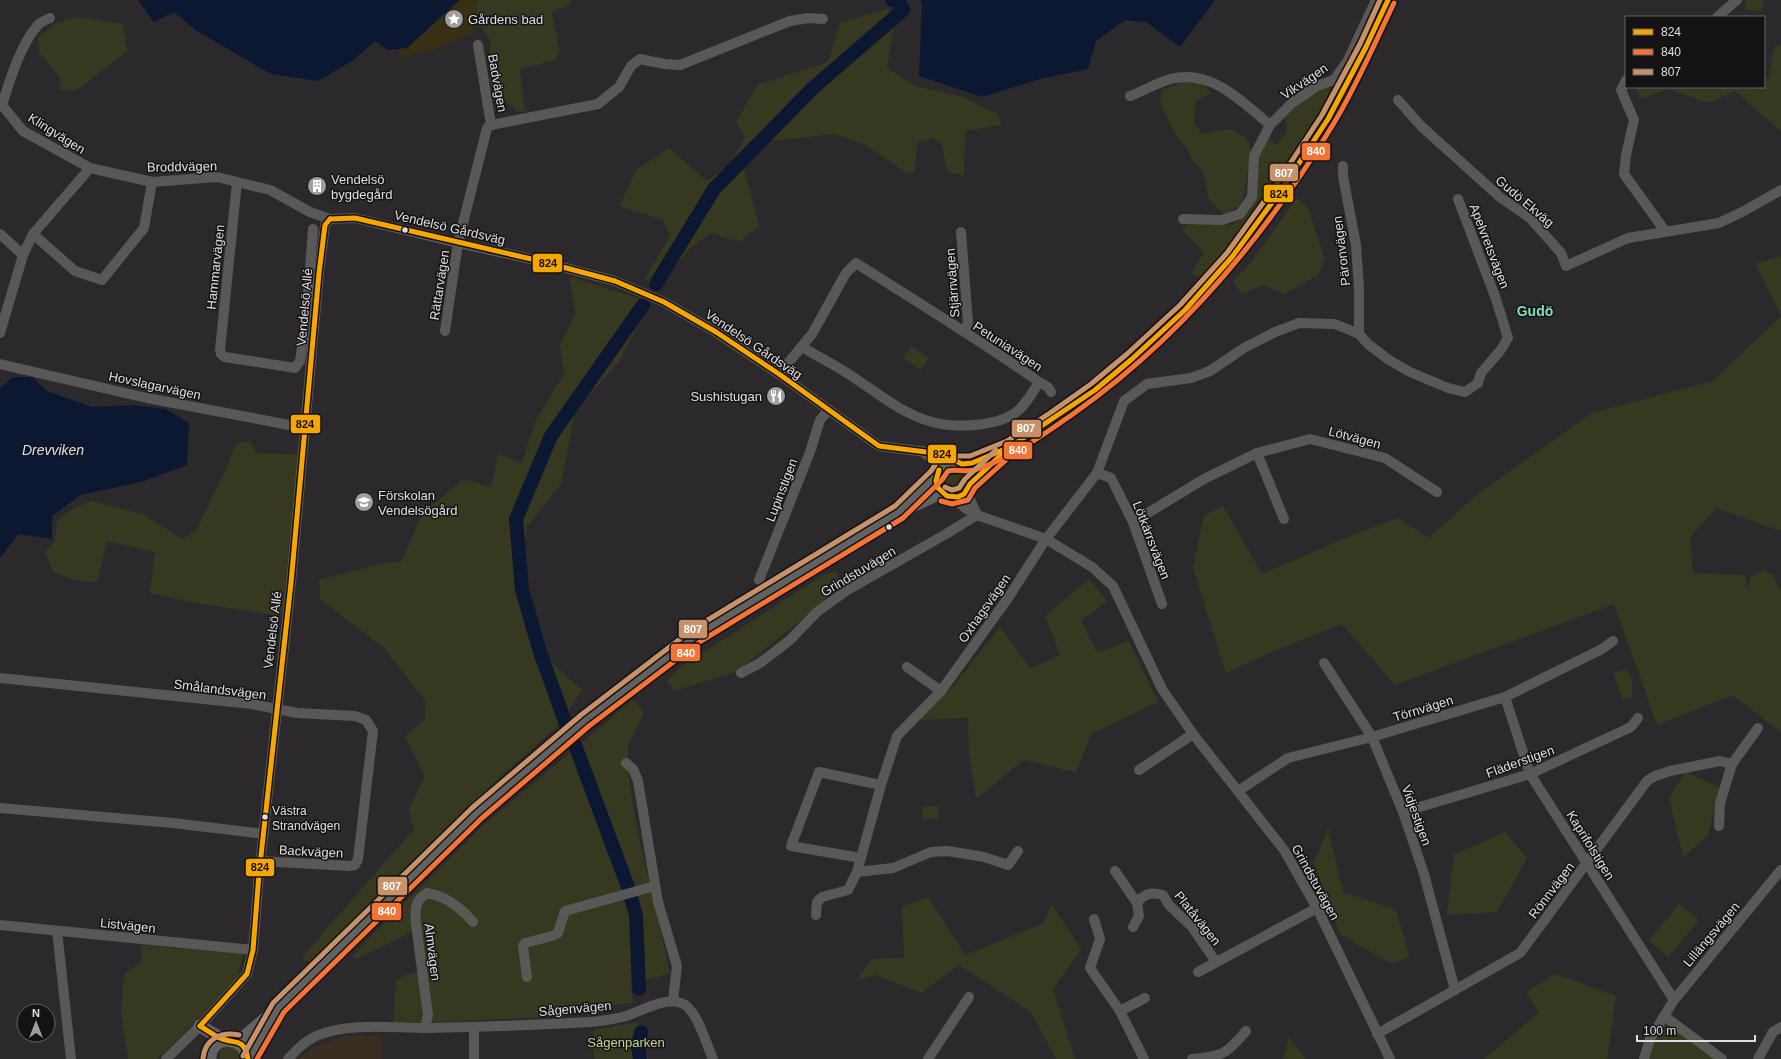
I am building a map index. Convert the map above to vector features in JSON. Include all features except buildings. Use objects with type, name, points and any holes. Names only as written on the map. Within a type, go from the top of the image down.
[{"type":"main road","points":[[238,1042],[278,1008],[477,812],[585,721],[697,635],[899,512],[936,495],[964,494],[969,487],[1010,447],[1095,390],[1132,359],[1185,310],[1232,257],[1282,189],[1328,119],[1366,47],[1388,0]]},
{"type":"main road","points":[[899,512],[949,463],[972,463],[1010,447]]},
{"type":"main road","points":[[959,464],[970,473],[969,487]]},
{"type":"main road","points":[[938,473],[938,488],[948,495]]},
{"type":"main road","points":[[248,1059],[278,1008]]},
{"type":"main road","points":[[200,1026],[224,1040]]},
{"type":"main road","points":[[200,1026],[211,1054]]},
{"type":"main road","points":[[211,1054],[218,1043],[224,1040],[231,1040],[244,1046],[248,1059]]},
{"type":"street","name":"Vikvägen","points":[[1183,219],[1222,220],[1240,214],[1252,197],[1254,156],[1270,125],[1292,103],[1317,86],[1334,80],[1347,62],[1376,0]]},
{"type":"street","points":[[1718,16],[1737,0]]},
{"type":"street","name":"Klingvägen","points":[[50,18],[38,24],[28,39],[11,78],[2,105],[23,131],[90,168]]},
{"type":"street","points":[[491,125],[598,104],[619,87],[630,66],[640,58],[665,64],[680,65],[790,21],[808,18],[823,19]]},
{"type":"street","name":"Badvägen","points":[[478,45],[491,125]]},
{"type":"street","points":[[1130,96],[1170,80],[1193,76],[1212,81],[1233,95],[1270,125]]},
{"type":"street","points":[[1625,82],[1621,90],[1634,120],[1626,154],[1624,174],[1665,231]]},
{"type":"street","name":"Gudö Ekväg","points":[[1398,100],[1421,126],[1501,198],[1530,218],[1561,253],[1566,266],[1628,238],[1719,223],[1781,190]]},
{"type":"street","name":"Rättarvägen","points":[[445,331],[458,243],[487,128],[491,125]]},
{"type":"street","name":"Päronvägen","points":[[1343,166],[1343,176],[1356,245],[1359,288],[1359,334]]},
{"type":"street","points":[[0,333],[23,255],[33,234],[90,168]]},
{"type":"street","name":"Broddvägen","points":[[90,168],[152,182],[217,177],[270,190],[328,222]]},
{"type":"street","points":[[33,234],[75,271],[102,280],[144,228],[152,182]]},
{"type":"street","name":"Hammarvägen","points":[[237,182],[220,354],[225,357],[295,368],[300,361],[306,321],[313,232],[328,222]]},
{"type":"street","name":"Apelvretsvägen","points":[[1046,539],[1097,473],[1124,401],[1147,384],[1191,378],[1210,371],[1244,348],[1275,332],[1299,323],[1334,324],[1359,334],[1368,344],[1389,360],[1410,372],[1448,388],[1465,392],[1478,383],[1481,373],[1500,351],[1508,338],[1496,299],[1458,199]]},
{"type":"street","name":"Vendelsö Gårdsväg","points":[[328,222],[355,218],[540,261],[615,281],[670,306],[716,332],[779,374],[828,411],[879,446],[942,454],[959,464]]},
{"type":"street","name":"Vendelsö Allé","points":[[166,1059],[200,1026],[247,974],[254,950],[260,861],[291,583],[305,428],[328,222]]},
{"type":"street","name":"Stjärnvägen","points":[[961,232],[968,322],[964,332]]},
{"type":"street","points":[[0,234],[23,255]]},
{"type":"street","name":"Petuniavägen","points":[[779,374],[812,334],[846,273],[856,263],[997,352],[1039,382],[1024,405],[1014,414],[984,424],[931,422],[900,407],[846,372],[802,347]]},
{"type":"street","name":"Hovslagarvägen","points":[[0,364],[147,398],[305,428]]},
{"type":"street","points":[[1039,382],[1048,387],[1051,392]]},
{"type":"street","name":"Lupinstigen","points":[[759,580],[810,452],[820,420],[828,411]]},
{"type":"street","name":"Lötvägen","points":[[1133,522],[1204,479],[1257,453],[1310,439],[1385,458],[1437,492]]},
{"type":"street","points":[[922,451],[933,460],[938,473]]},
{"type":"street","points":[[1257,453],[1284,519]]},
{"type":"street","name":"Lötkärrsvägen","points":[[1097,473],[1111,478],[1133,522],[1162,604]]},
{"type":"street","points":[[969,487],[969,496],[976,515]]},
{"type":"street","name":"Grindstuvägen","points":[[948,495],[976,515],[1046,539],[1092,567],[1113,586],[1162,689],[1193,734],[1284,850],[1317,908],[1390,1059]]},
{"type":"street","name":"Grindstuvägen","points":[[741,674],[760,663],[790,640],[817,612],[846,591],[958,527],[976,515]]},
{"type":"street","name":"Oxhagsvägen","points":[[816,915],[817,902],[822,896],[848,890],[857,872],[881,785],[897,736],[941,691],[1008,598],[1046,539]]},
{"type":"street","name":"Törnvägen","points":[[1238,791],[1288,758],[1372,737],[1505,697],[1602,649],[1613,641]]},
{"type":"street","name":"Vidjestigen","points":[[1324,663],[1372,737],[1403,812],[1424,874],[1455,990]]},
{"type":"street","points":[[907,666],[941,691]]},
{"type":"street","name":"Smålandsvägen","points":[[0,678],[252,704],[297,713],[355,716],[366,720],[373,731],[358,859]]},
{"type":"street","name":"Kaprifolstigen","points":[[1505,697],[1530,774],[1674,1000]]},
{"type":"street","name":"Fläderstigen","points":[[1403,812],[1530,774],[1631,728],[1638,718]]},
{"type":"street","points":[[1719,826],[1720,803],[1732,764],[1758,728]]},
{"type":"street","points":[[1139,770],[1193,734]]},
{"type":"street","name":"Rönnvägen","points":[[1377,1034],[1520,953],[1647,782],[1655,776],[1720,761],[1732,764]]},
{"type":"street","points":[[626,763],[633,769],[638,781],[658,902],[677,966],[673,1001],[682,1003],[690,1009],[699,1024],[713,1059]]},
{"type":"street","points":[[861,858],[791,846],[819,772],[881,785]]},
{"type":"street","points":[[0,808],[173,823],[264,834]]},
{"type":"street","points":[[857,872],[893,868],[931,852],[948,851],[984,857],[1008,866],[1018,851]]},
{"type":"street","name":"Backvägen","points":[[260,861],[350,866],[354,865],[358,859]]},
{"type":"street","name":"Lillängsvägen","points":[[1644,1059],[1650,1039],[1674,1000],[1781,870]]},
{"type":"street","points":[[1115,871],[1137,903],[1139,916],[1133,927]]},
{"type":"street","points":[[528,977],[524,946],[525,943],[558,933],[565,911],[655,886]]},
{"type":"street","name":"Almvägen","points":[[425,1028],[428,1015],[416,924],[415,910],[418,900],[427,893],[438,895],[451,902],[473,922]]},
{"type":"street","name":"Platåvägen","points":[[1137,903],[1141,897],[1149,893],[1163,895],[1169,905],[1192,927],[1216,962]]},
{"type":"street","name":"Platåvägen","points":[[1198,972],[1317,908]]},
{"type":"street","points":[[1094,918],[1100,939],[1090,968],[1120,1011],[1144,1059]]},
{"type":"street","name":"Listvägen","points":[[0,925],[254,950]]},
{"type":"street","points":[[57,931],[72,1059]]},
{"type":"street","points":[[928,1059],[969,997]]},
{"type":"street","points":[[1120,1011],[1145,998]]},
{"type":"street","name":"Sågenvägen","points":[[288,1059],[298,1048],[316,1036],[340,1030],[366,1028],[474,1027],[593,1022],[626,1016],[673,1001]]},
{"type":"street","points":[[1664,1016],[1722,1059]]},
{"type":"street","points":[[474,1027],[474,1059]]},
{"type":"street","points":[[1758,1059],[1773,1032],[1781,1028]]},
{"type":"street","points":[[1192,1059],[1219,1058],[1233,1047],[1246,1031]]},
{"type":"shaded area","points":[[345,1036],[381,1036],[382,1059],[298,1059],[312,1048]]},
{"type":"green space","points":[[478,0],[571,0],[571,4],[552,13],[559,51],[556,60],[520,69],[525,111],[518,112],[504,100],[489,81],[490,40],[475,16]]},
{"type":"green space","points":[[1746,0],[1765,0],[1761,12],[1745,9]]},
{"type":"green space","points":[[887,9],[895,16],[887,68],[915,86],[963,97],[998,115],[1001,125],[965,131],[964,176],[947,172],[942,144],[932,138],[917,143],[915,171],[907,173],[864,144],[835,134],[768,141],[743,164],[759,226],[739,242],[711,233],[691,247],[658,288],[645,279],[670,235],[663,220],[619,206],[636,170],[669,148],[707,181],[730,165],[745,137],[736,122],[757,85],[828,62],[840,23]]},
{"type":"green space","points":[[77,17],[123,24],[127,51],[77,90],[59,90],[61,78],[39,53],[38,37],[57,23]]},
{"type":"green space","points":[[1781,44],[1781,131],[1735,91],[1708,103],[1668,89],[1641,99],[1636,88],[1765,88],[1765,80],[1769,78],[1774,47]]},
{"type":"green space","points":[[1185,82],[1201,83],[1211,93],[1195,102],[1194,123],[1202,134],[1231,129],[1247,139],[1251,150],[1244,197],[1238,207],[1225,215],[1209,200],[1203,171],[1192,160],[1187,148],[1175,134],[1160,102],[1162,90]]},
{"type":"green space","points":[[1328,87],[1335,92],[1297,156],[1237,243],[1203,280],[1192,273],[1204,252],[1181,229],[1189,224],[1232,225],[1248,213],[1257,190],[1259,154],[1267,138],[1277,145],[1287,131],[1285,117],[1307,96]]},
{"type":"green space","points":[[1297,198],[1308,208],[1325,259],[1318,275],[1284,294],[1263,285],[1241,294],[1233,281],[1252,261]]},
{"type":"green space","points":[[1781,256],[1781,315],[1755,264]]},
{"type":"green space","points":[[570,277],[641,299],[641,319],[619,362],[575,411],[561,484],[527,527],[518,596],[549,660],[582,690],[560,724],[461,813],[311,963],[302,957],[414,829],[409,810],[425,776],[405,736],[425,719],[425,700],[384,648],[320,599],[319,580],[380,564],[402,561],[422,514],[463,479],[491,487],[498,454],[522,463],[536,420],[564,374],[560,345],[575,314]]},
{"type":"green space","points":[[1781,316],[1781,531],[1716,508],[1690,537],[1693,573],[1745,575],[1747,589],[1751,576],[1762,570],[1773,575],[1779,588],[1781,588],[1781,732],[1733,695],[1657,725],[1614,604],[1395,685],[1342,624],[1272,652],[1226,673],[1193,568],[1204,515],[1223,506],[1262,574],[1355,534],[1398,518],[1429,538],[1475,496],[1592,413],[1713,381]]},
{"type":"green space","points":[[911,346],[929,358],[921,370],[903,358]]},
{"type":"green space","points":[[250,441],[256,453],[298,455],[282,616],[196,603],[150,593],[155,552],[107,541],[97,583],[71,579],[53,572],[45,552],[55,541],[57,521],[71,510],[92,501],[142,514],[183,539],[197,529],[227,467],[236,443]]},
{"type":"green space","points":[[954,467],[962,470],[965,478],[962,486],[954,489],[946,486],[943,478],[946,470]]},
{"type":"green space","points":[[837,571],[839,582],[822,603],[736,672],[674,691],[667,681],[679,668],[825,574]]},
{"type":"green space","points":[[1089,579],[1107,601],[1081,621],[1097,653],[1129,641],[1158,702],[1091,734],[1076,772],[1024,760],[976,799],[969,753],[968,718],[917,720],[954,685],[1000,627],[1031,669],[1060,655],[1045,616]]},
{"type":"green space","points":[[1627,669],[1632,680],[1632,697],[1623,700],[1613,673]]},
{"type":"green space","points":[[634,699],[644,713],[628,746],[628,774],[637,828],[670,973],[631,985],[633,1003],[551,1011],[550,1017],[393,1024],[396,980],[419,970],[414,931],[356,959],[353,956],[368,939],[480,828]]},
{"type":"green space","points":[[1685,772],[1719,787],[1708,836],[1683,857],[1669,799]]},
{"type":"green space","points":[[938,806],[938,819],[923,819],[922,807]]},
{"type":"green space","points":[[1328,828],[1343,892],[1396,910],[1409,957],[1392,964],[1340,934],[1314,863]]},
{"type":"green space","points":[[1505,832],[1527,858],[1497,912],[1447,915],[1454,855]]},
{"type":"green space","points":[[928,897],[965,955],[1042,924],[1052,905],[1081,949],[1053,989],[1075,1059],[1056,1059],[1031,1012],[959,965],[921,993],[876,975],[856,980],[872,959],[904,958],[902,907]]},
{"type":"green space","points":[[1679,904],[1699,920],[1668,957],[1649,940]]},
{"type":"green space","points":[[141,945],[243,954],[237,979],[184,1034],[157,1059],[128,1059],[121,1012],[124,974],[141,962]]},
{"type":"green space","points":[[1556,974],[1616,996],[1607,1059],[1484,1059],[1539,1013],[1526,992]]},
{"type":"green space","name":"Sågenparken","points":[[638,1022],[648,1059],[594,1059],[594,1030]]},
{"type":"green space","points":[[1666,1022],[1718,1059],[1646,1059],[1649,1048]]},
{"type":"green space","points":[[1289,1037],[1306,1059],[1283,1059]]},
{"type":"green space","points":[[226,1046],[234,1046],[241,1055],[241,1059],[219,1059],[220,1051]]},
{"type":"sand","name":"Gårdens bad","points":[[453,0],[477,0],[473,33],[432,50],[400,58],[399,49]]},
{"type":"water","points":[[138,0],[460,0],[407,48],[388,50],[375,41],[354,60],[318,81],[271,74],[197,31],[174,12],[154,22]]},
{"type":"water","points":[[920,0],[1215,0],[1180,47],[1146,22],[1125,20],[1096,41],[1088,69],[1040,79],[982,97],[919,76],[922,3]]},
{"type":"water","name":"Drevviken","points":[[13,377],[32,377],[47,391],[92,407],[131,405],[166,409],[189,423],[187,465],[144,481],[81,495],[52,516],[52,539],[18,534],[0,558],[0,388]]},
{"type":"waterway","points":[[656,284],[714,189],[813,88],[903,10],[900,2],[892,0]]},
{"type":"waterway","points":[[567,727],[540,652],[522,590],[516,519],[551,436],[643,305]]},
{"type":"waterway","points":[[575,745],[628,887]]},
{"type":"waterway","points":[[631,898],[636,915],[639,989]]},
{"type":"waterway","points":[[640,1059],[638,1046],[641,1032]]},
{"type":"transit line","name":"807","points":[[243,1056],[273,1003],[472,808],[581,715],[693,629],[895,506],[931,471],[939,459],[948,456],[970,456],[1007,441],[1050,413],[1091,384],[1127,354],[1180,305],[1227,253],[1276,185],[1322,115],[1360,44],[1380,0]]},
{"type":"transit line","name":"824","points":[[330,219],[355,218],[540,261],[615,281],[664,302],[716,332],[779,374],[879,446],[942,454],[962,464],[972,463],[1010,447],[1095,390],[1132,359],[1185,310],[1232,257],[1282,189],[1328,119],[1366,47],[1388,0]]},
{"type":"transit line","name":"840","points":[[257,1059],[284,1012],[482,818],[589,726],[701,641],[903,518],[942,480],[948,471],[974,470],[1000,460],[1026,446],[1073,414],[1150,352],[1185,318],[1218,282],[1250,244],[1308,165],[1334,123],[1366,64],[1394,3]]},
{"type":"transit line","name":"824","points":[[200,1026],[247,974],[253,950],[259,874],[291,583],[319,273],[325,225],[330,219]]},
{"type":"transit line","name":"807","points":[[945,487],[952,490],[959,488],[965,479],[996,450]]},
{"type":"transit line","name":"824","points":[[939,470],[936,481],[938,488],[947,496],[958,497],[964,494],[970,484],[1001,455]]},
{"type":"transit line","name":"840","points":[[941,501],[952,504],[968,500],[975,488],[1006,460]]},
{"type":"transit line","name":"824","points":[[200,1026],[220,1038],[241,1044],[244,1047],[248,1059]]},
{"type":"transit line","name":"807","points":[[203,1058],[204,1051],[215,1038],[226,1034],[239,1035]]},
{"type":"place","name":"Gårdens bad","points":[[454,19]]},
{"type":"place","name":"Vendelsö bygdegård","points":[[317,186]]},
{"type":"place","name":"Sushistugan","points":[[776,396]]},
{"type":"place","name":"Förskolan Vendelsögård","points":[[364,502]]},
{"type":"place","name":"Västra Strandvägen","points":[[265,817]]},
{"type":"district","name":"Gudö","points":[[1535,311]]}]
